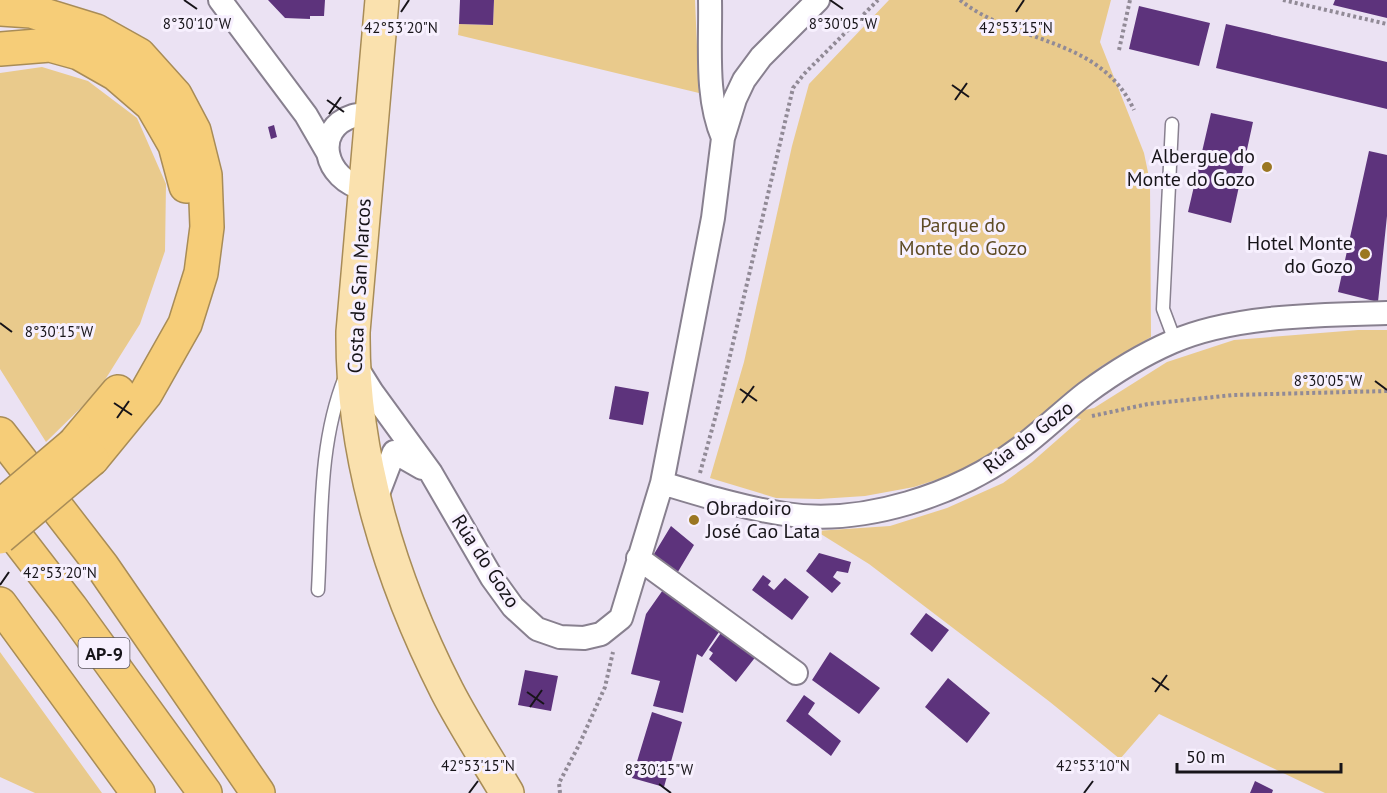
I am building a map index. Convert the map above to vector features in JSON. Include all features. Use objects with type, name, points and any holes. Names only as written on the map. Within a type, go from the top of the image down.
[{"type":"highway","points":[[0,9],[31,11],[96,31],[138,55],[175,95],[194,131],[205,175],[207,226],[201,273],[185,324],[146,393],[83,451],[0,537]]},
{"type":"highway","points":[[0,49],[50,45],[79,53],[116,74],[152,105],[175,145],[186,182],[187,227],[180,270],[168,315],[83,451],[0,507]]},
{"type":"highway","points":[[0,434],[102,566],[258,793]]},
{"type":"highway","name":"AP-9","points":[[0,516],[71,608],[205,793]]},
{"type":"highway","name":"AP-9","points":[[0,604],[138,793]]},
{"type":"main road","name":"Costa de San Marcos","points":[[382,0],[352,332],[352,360],[360,435],[376,506],[412,612],[446,690],[507,793]]},
{"type":"street","points":[[220,0],[306,116],[328,153],[332,168],[342,179],[355,187],[365,189]]},
{"type":"street","points":[[710,0],[712,98],[715,120],[723,138]]},
{"type":"street","points":[[621,618],[662,483],[713,218],[723,138],[735,99],[744,80],[761,57],[818,0]]},
{"type":"street","points":[[328,153],[331,135],[339,123],[354,115],[372,115]]},
{"type":"street","points":[[306,116],[316,120],[339,123]]},
{"type":"street","name":"Rúa do Gozo","points":[[662,483],[694,493],[786,514],[830,516],[898,506],[937,493],[984,471],[1020,448],[1088,392],[1147,354],[1175,341],[1235,323],[1387,313]]},
{"type":"street","name":"Rúa do Gozo","points":[[352,360],[372,393],[431,473],[492,578],[513,607],[537,629],[560,637],[584,638],[601,634],[621,618]]},
{"type":"street","points":[[360,435],[388,425],[398,428],[399,440],[379,490],[376,506]]},
{"type":"street","points":[[360,435],[431,473]]},
{"type":"street","points":[[638,558],[796,674]]},
{"type":"lane","points":[[1172,124],[1163,309],[1175,341]]},
{"type":"lane","points":[[318,590],[324,468],[331,420],[352,360]]},
{"type":"path","points":[[694,493],[717,411],[793,88],[804,74],[878,0]]},
{"type":"path","points":[[960,0],[989,18],[1047,40],[1092,61],[1110,75],[1127,95],[1134,110]]},
{"type":"path","points":[[1119,50],[1131,0]]},
{"type":"path","points":[[1283,0],[1387,24]]},
{"type":"path","points":[[1058,416],[1094,416],[1148,404],[1233,395],[1387,392]]},
{"type":"path","points":[[560,793],[559,783],[605,687],[621,618]]},
{"type":"green space","points":[[494,0],[695,0],[699,93],[458,35],[459,24],[493,25]]},
{"type":"green space","name":"Parque do Monte do Gozo","points":[[889,0],[1111,0],[1100,42],[1144,153],[1150,182],[1151,337],[1100,367],[1011,440],[981,460],[948,476],[914,487],[865,496],[819,499],[776,498],[710,478],[744,362],[792,146],[809,84]]},
{"type":"green space","points":[[42,67],[88,81],[137,118],[166,184],[165,251],[140,324],[98,391],[46,442],[0,369],[0,73]]},
{"type":"green space","points":[[1358,330],[1387,330],[1387,793],[1325,793],[1159,714],[1120,759],[1050,702],[869,564],[816,531],[890,526],[947,508],[1003,483],[1032,462],[1081,419],[1058,416],[1094,408],[1167,362],[1234,340]]},
{"type":"green space","points":[[0,652],[102,793],[35,793],[0,777]]},
{"type":"building","points":[[268,0],[325,0],[324,16],[310,16],[310,19],[285,18]]},
{"type":"building","points":[[460,0],[494,0],[493,25],[459,24]]},
{"type":"building","points":[[1335,0],[1387,0],[1387,18],[1333,5]]},
{"type":"building","points":[[1139,6],[1210,23],[1199,66],[1129,49]]},
{"type":"building","points":[[1226,24],[1387,62],[1387,109],[1216,68]]},
{"type":"building","points":[[1211,113],[1253,122],[1231,223],[1188,212]]},
{"type":"building","points":[[274,125],[277,137],[271,139],[268,127]]},
{"type":"building","name":"Hotel Monte do Gozo","points":[[1369,151],[1387,155],[1387,216],[1378,302],[1338,292]]},
{"type":"building","points":[[615,386],[649,392],[643,425],[609,419]]},
{"type":"building","points":[[671,526],[694,545],[676,575],[651,559]]},
{"type":"building","points":[[819,553],[851,562],[848,573],[837,571],[833,577],[841,583],[832,593],[806,571]]},
{"type":"building","points":[[763,575],[771,581],[768,585],[774,590],[785,578],[809,597],[792,620],[752,590]]},
{"type":"building","points":[[665,587],[721,629],[702,657],[697,654],[683,713],[653,706],[660,681],[631,674],[646,614]]},
{"type":"building","points":[[926,613],[949,630],[932,652],[910,634]]},
{"type":"building","points":[[723,630],[757,655],[736,682],[709,659],[713,653],[709,650]]},
{"type":"building","points":[[830,652],[880,688],[859,714],[812,680]]},
{"type":"building","points":[[525,670],[558,676],[551,711],[518,705]]},
{"type":"building","points":[[948,678],[990,713],[967,743],[925,707]]},
{"type":"building","points":[[804,695],[815,703],[808,714],[841,741],[831,756],[786,721]]},
{"type":"building","points":[[652,712],[682,722],[664,787],[632,778]]},
{"type":"building","points":[[1255,781],[1273,790],[1272,793],[1250,793]]},
{"type":"place","name":"Albergue do Monte do Gozo","points":[[1267,167]]},
{"type":"place","name":"Hotel Monte do Gozo","points":[[1365,254]]},
{"type":"place","name":"Obradoiro José Cao Lata","points":[[694,520]]}]
